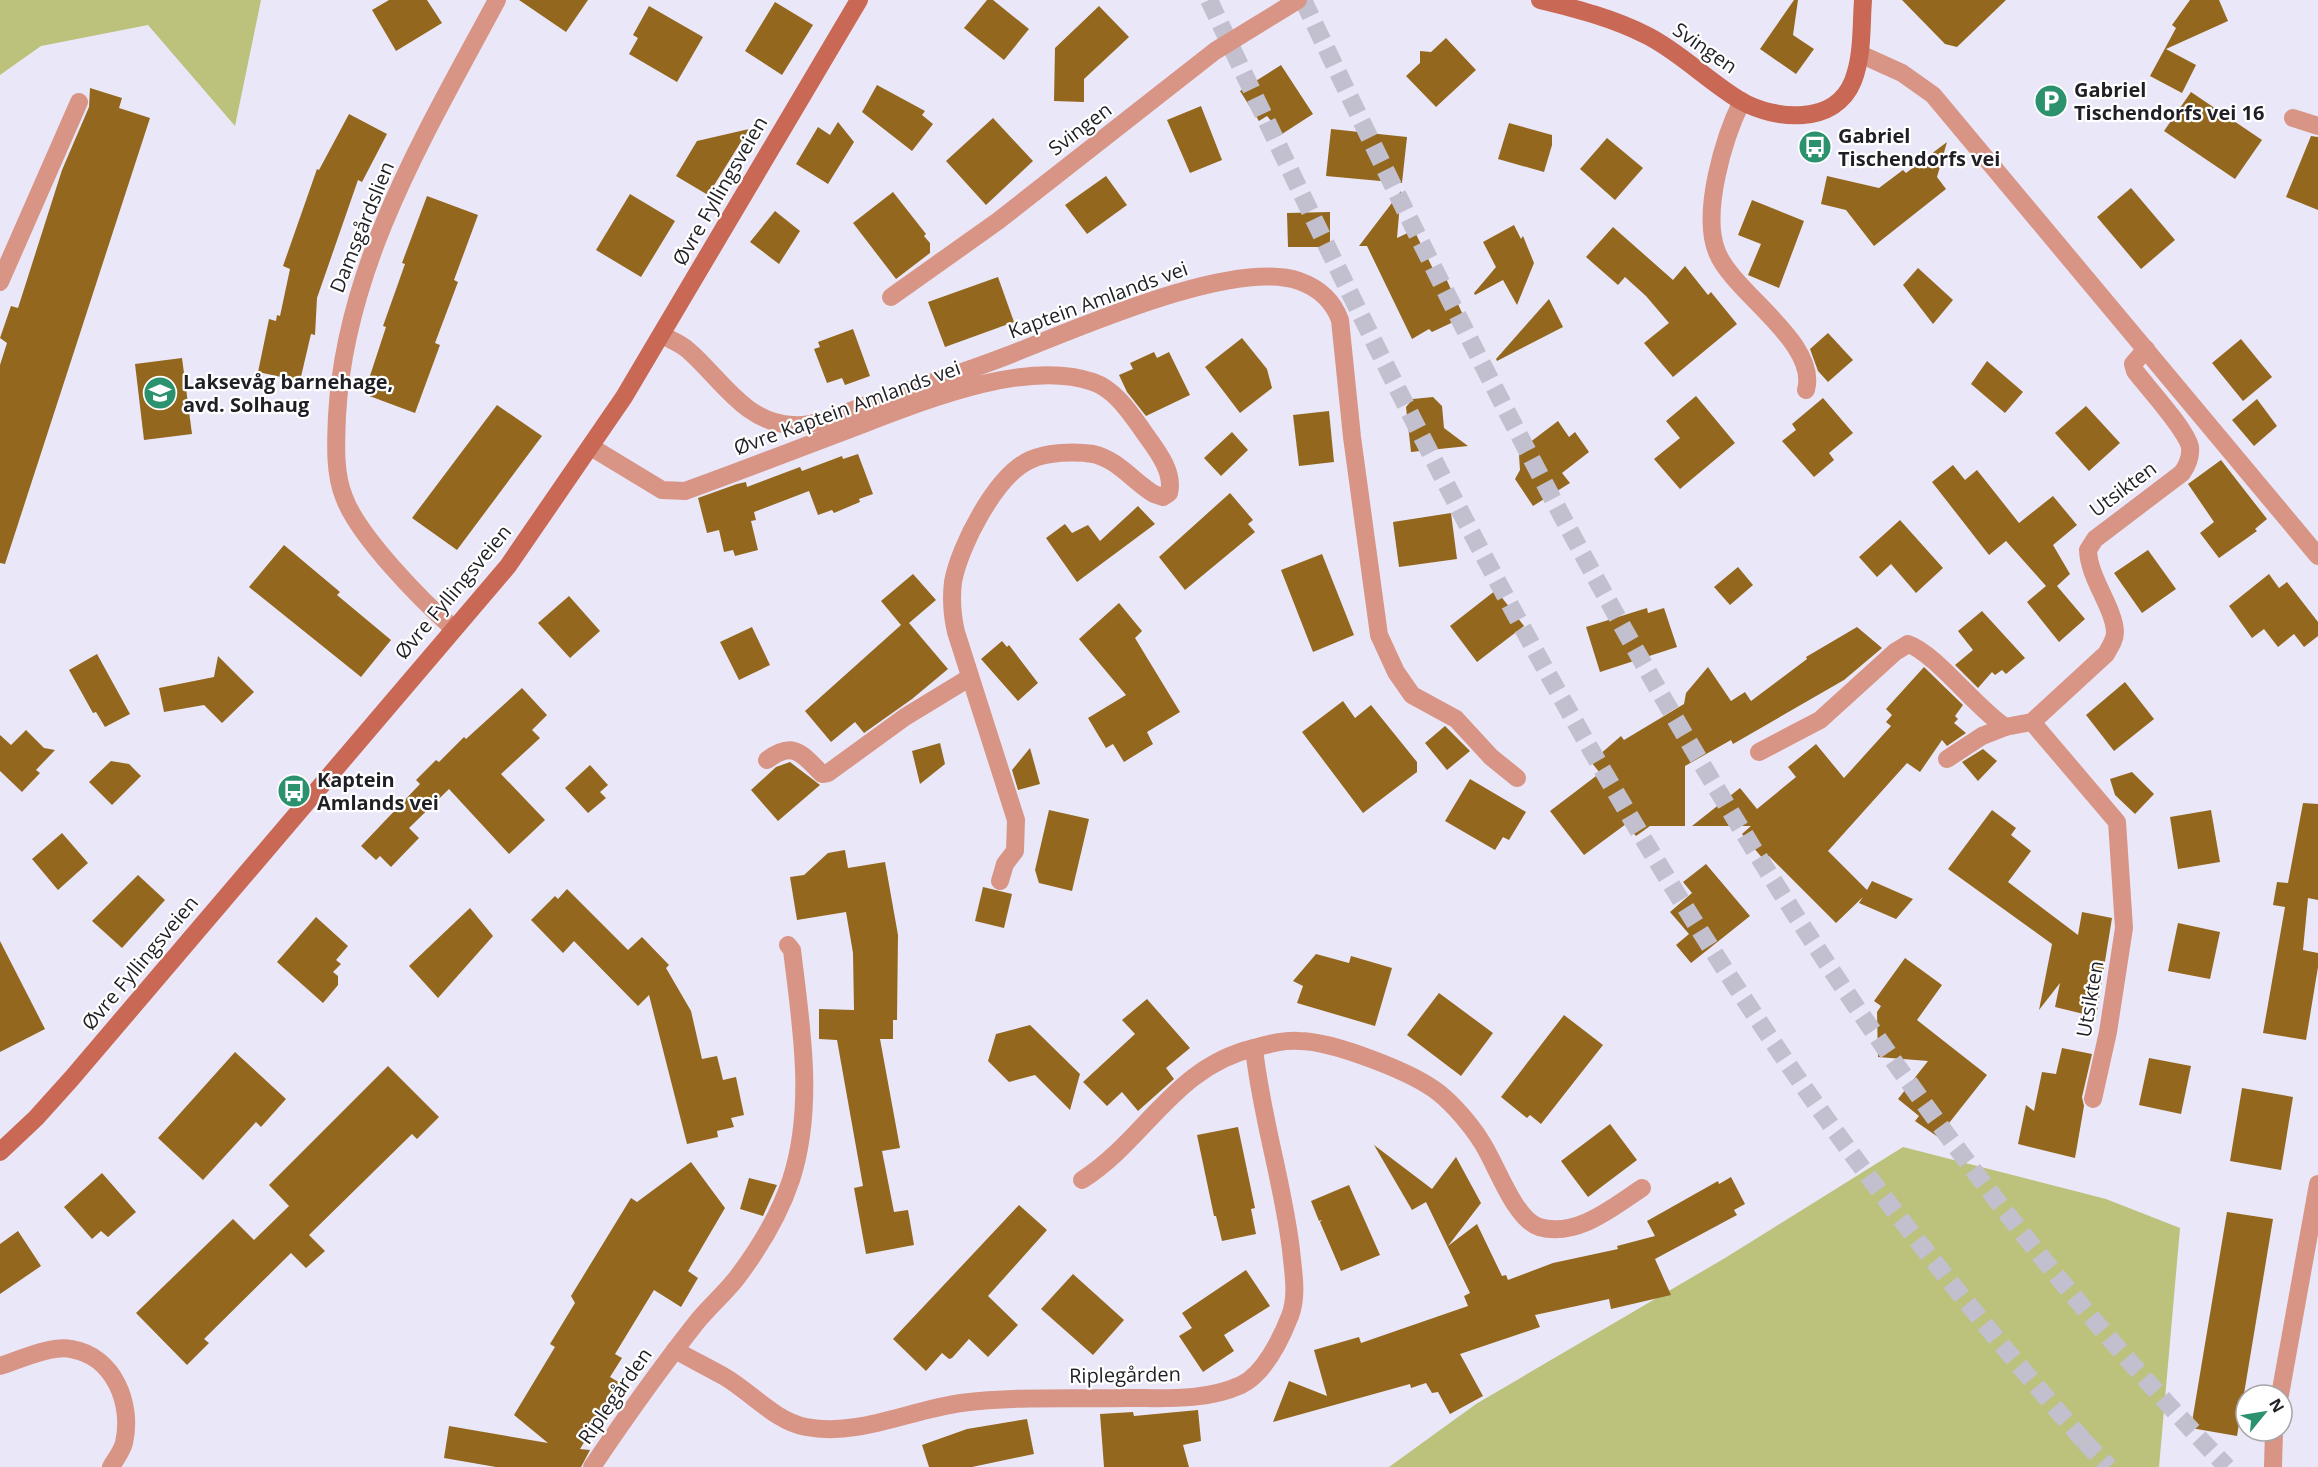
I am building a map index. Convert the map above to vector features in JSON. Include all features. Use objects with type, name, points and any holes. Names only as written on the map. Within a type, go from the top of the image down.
[{"type":"main road","name":"Øvre Fyllingsveien","points":[[0,1152],[36,1118],[72,1078],[508,566],[591,447],[662,335],[859,0]]},
{"type":"main road","name":"Svingen","points":[[1540,0],[1596,14],[1648,36],[1742,101],[1771,114],[1794,117],[1816,113],[1837,101],[1852,83],[1860,54],[1863,0]]},
{"type":"street","name":"Damsgårdslien","points":[[454,629],[384,557],[344,498],[339,481],[336,432],[339,377],[359,284],[382,226],[428,130],[497,0]]},
{"type":"street","name":"Svingen","points":[[891,297],[998,221],[1215,51],[1298,0]]},
{"type":"street","points":[[1860,54],[1902,73],[1933,95],[2318,556]]},
{"type":"street","points":[[1742,101],[1731,123],[1718,164],[1712,232],[1714,245],[1727,269],[1782,329],[1795,347],[1807,371],[1806,390]]},
{"type":"street","points":[[0,282],[79,102]]},
{"type":"street","points":[[2293,118],[2318,126]]},
{"type":"street","name":"Kaptein Amlands vei","points":[[662,335],[687,349],[734,399],[766,420],[796,426],[830,418],[1005,357],[1144,303],[1198,287],[1270,278],[1299,281],[1313,288],[1335,306],[1340,320],[1352,437],[1379,634],[1387,654],[1412,695],[1456,719],[1491,757],[1517,778]]},
{"type":"street","name":"Utsikten","points":[[2093,1099],[2110,1022],[2124,928],[2117,822],[2032,722],[2106,654],[2113,643],[2115,632],[2111,617],[2088,559],[2088,550],[2095,539],[2173,480],[2188,465],[2190,447],[2180,428],[2135,371],[2133,364],[2146,350]]},
{"type":"street","name":"Øvre Kaptein Amlands vei","points":[[591,447],[662,490],[685,491],[890,414],[978,386],[1047,375],[1073,376],[1107,389],[1120,400],[1156,451],[1169,477],[1169,493],[1163,497],[1154,494],[1106,458],[1092,454],[1044,455],[1029,460],[1017,468],[999,487],[981,515],[962,549],[953,581],[951,610],[969,678],[1016,820],[1016,851],[1005,864],[1000,881]]},
{"type":"street","points":[[1759,752],[1820,720],[1895,652],[1908,644],[1924,653],[1991,718],[2005,727]]},
{"type":"street","points":[[768,760],[787,748],[793,749],[822,774],[828,773],[905,717],[969,678]]},
{"type":"street","points":[[1947,759],[1982,736],[2005,727],[2032,722]]},
{"type":"street","name":"Riplegården","points":[[592,1467],[675,1350],[704,1313],[735,1280],[751,1257],[771,1226],[790,1181],[799,1146],[805,1053],[792,950],[788,945]]},
{"type":"street","points":[[1082,1180],[1104,1166],[1159,1106],[1207,1067],[1237,1052],[1280,1041],[1302,1041],[1326,1045],[1382,1064],[1424,1083],[1440,1094],[1481,1140],[1521,1214],[1536,1226],[1550,1229],[1571,1228],[1604,1213],[1642,1188]]},
{"type":"street","name":"Riplegården","points":[[675,1350],[726,1378],[785,1420],[804,1427],[826,1430],[868,1425],[910,1412],[961,1403],[1016,1399],[1185,1398],[1216,1393],[1240,1385],[1253,1378],[1280,1338],[1291,1314],[1295,1284],[1286,1210],[1254,1048]]},
{"type":"street","points":[[2282,1383],[2318,1184]]},
{"type":"street","points":[[0,1366],[34,1354],[69,1348],[83,1352],[102,1363],[116,1382],[127,1420],[123,1445],[111,1467]]},
{"type":"street","points":[[2273,1467],[2274,1443]]},
{"type":"green space","points":[[0,0],[261,0],[235,126],[148,25],[41,46],[0,75]]},
{"type":"green space","points":[[1903,1147],[2106,1199],[2180,1228],[2159,1467],[1389,1467],[1476,1404],[1725,1258]]},
{"type":"building","points":[[389,0],[427,0],[442,23],[396,51],[372,10]]},
{"type":"building","points":[[519,0],[588,0],[566,32]]},
{"type":"building","points":[[987,0],[993,0],[1029,29],[1004,60],[964,28]]},
{"type":"building","points":[[1794,0],[1798,0],[1793,35],[1814,49],[1796,74],[1760,49]]},
{"type":"building","points":[[1902,0],[2006,0],[1957,47],[1945,44]]},
{"type":"building","points":[[2190,0],[2219,0],[2228,21],[2166,49],[2196,65],[2182,93],[2150,76],[2176,28],[2172,25]]},
{"type":"building","points":[[775,2],[813,25],[782,75],[745,51]]},
{"type":"building","points":[[649,6],[703,37],[677,82],[629,54],[638,38],[633,35]]},
{"type":"building","points":[[1099,6],[1129,37],[1084,79],[1084,102],[1054,101],[1055,48]]},
{"type":"building","points":[[1446,38],[1476,70],[1436,107],[1406,76],[1420,63],[1420,51],[1431,52]]},
{"type":"building","points":[[1281,65],[1313,114],[1282,134],[1267,116],[1259,121],[1240,91]]},
{"type":"building","points":[[877,85],[925,111],[922,115],[933,124],[912,151],[862,112]]},
{"type":"building","points":[[90,88],[122,98],[119,108],[150,118],[5,564],[0,563],[0,365],[7,343],[0,338],[11,306],[18,308],[62,170],[89,107]]},
{"type":"building","points":[[2191,92],[2262,140],[2235,179],[2164,131]]},
{"type":"building","points":[[1201,106],[1222,160],[1190,173],[1167,120]]},
{"type":"building","points":[[349,114],[387,134],[362,182],[358,180],[317,298],[315,335],[311,334],[300,381],[258,372],[269,319],[276,321],[277,315],[280,316],[290,269],[283,266],[317,169],[319,170]]},
{"type":"building","points":[[993,118],[1033,161],[986,205],[946,161]]},
{"type":"building","points":[[838,122],[854,142],[828,184],[796,164],[818,127],[830,135]]},
{"type":"building","points":[[1509,123],[1552,135],[1552,145],[1544,172],[1498,159]]},
{"type":"building","points":[[749,129],[708,195],[676,176],[697,141]]},
{"type":"building","points":[[1331,129],[1407,137],[1402,183],[1326,176]]},
{"type":"building","points":[[2311,136],[2318,137],[2318,210],[2286,197]]},
{"type":"building","points":[[1607,138],[1643,168],[1615,200],[1580,169]]},
{"type":"building","points":[[1947,142],[1937,177],[1946,189],[1874,246],[1846,210],[1821,204],[1827,176],[1879,188],[1903,170],[1906,173]]},
{"type":"building","points":[[1106,176],[1127,205],[1087,234],[1065,205]]},
{"type":"building","points":[[2131,188],[2175,240],[2141,269],[2097,217]]},
{"type":"building","points":[[1401,191],[1397,238],[1414,230],[1435,273],[1442,270],[1464,317],[1432,332],[1429,329],[1412,339],[1367,246],[1359,246]]},
{"type":"building","points":[[893,192],[926,234],[924,236],[930,243],[930,253],[896,279],[853,223]]},
{"type":"building","points":[[630,194],[675,221],[641,277],[596,250]]},
{"type":"building","points":[[427,196],[478,215],[454,280],[458,282],[435,343],[440,345],[415,413],[364,394],[386,327],[383,326],[405,264],[402,263]]},
{"type":"building","points":[[1752,200],[1804,221],[1779,288],[1748,275],[1761,244],[1738,235]]},
{"type":"building","points":[[775,211],[800,231],[779,264],[750,242]]},
{"type":"building","points":[[1330,212],[1330,247],[1288,247],[1287,213]]},
{"type":"building","points":[[1514,225],[1521,239],[1523,236],[1534,263],[1517,305],[1503,280],[1475,295],[1474,293],[1496,267],[1483,242]]},
{"type":"building","points":[[1613,227],[1673,280],[1685,266],[1708,295],[1711,292],[1737,324],[1673,377],[1644,343],[1669,323],[1646,296],[1625,277],[1618,285],[1586,257]]},
{"type":"building","points":[[1918,268],[1953,300],[1933,324],[1903,285]]},
{"type":"building","points":[[998,277],[1014,322],[945,347],[928,302]]},
{"type":"building","points":[[1549,299],[1563,327],[1497,361],[1496,359]]},
{"type":"building","points":[[853,329],[870,376],[845,385],[842,378],[827,383],[814,349],[820,347],[818,342]]},
{"type":"building","points":[[1828,333],[1853,360],[1828,382],[1818,371],[1810,349]]},
{"type":"building","points":[[1242,338],[1267,369],[1272,388],[1240,413],[1205,367]]},
{"type":"building","points":[[2241,339],[2272,377],[2243,401],[2212,363]]},
{"type":"building","points":[[1154,352],[1157,358],[1169,352],[1190,395],[1146,416],[1127,392],[1119,375],[1133,369],[1130,363]]},
{"type":"building","points":[[182,358],[192,434],[144,440],[135,364]]},
{"type":"building","points":[[1987,361],[2023,392],[2005,413],[1971,384]]},
{"type":"building","points":[[1696,396],[1735,443],[1680,489],[1654,459],[1680,438],[1666,421]]},
{"type":"building","points":[[1433,397],[1442,406],[1444,428],[1468,446],[1411,452],[1406,407],[1413,399]]},
{"type":"building","points":[[1823,398],[1853,433],[1829,453],[1834,460],[1814,477],[1782,441],[1796,430],[1792,424]]},
{"type":"building","points":[[2257,399],[2277,426],[2254,446],[2232,420]]},
{"type":"building","points":[[497,405],[542,436],[457,550],[412,518]]},
{"type":"building","points":[[2086,406],[2120,443],[2089,471],[2055,433]]},
{"type":"building","points":[[1329,411],[1334,462],[1299,466],[1293,415]]},
{"type":"building","points":[[1558,421],[1569,437],[1575,432],[1589,452],[1562,473],[1570,483],[1533,506],[1515,479],[1520,470],[1519,455],[1524,443],[1529,443]]},
{"type":"building","points":[[1232,432],[1248,450],[1221,476],[1204,458]]},
{"type":"building","points":[[858,454],[873,494],[859,499],[860,502],[834,513],[832,510],[818,515],[809,491],[754,512],[756,520],[751,521],[758,550],[735,556],[733,550],[724,552],[719,530],[707,533],[698,498],[737,484],[746,482],[747,487],[800,467],[802,471],[842,456],[843,459]]},
{"type":"building","points":[[2221,460],[2267,519],[2255,529],[2257,531],[2219,558],[2200,533],[2214,522],[2188,484]]},
{"type":"building","points":[[1953,465],[1965,480],[1977,470],[2019,523],[2053,496],[2077,525],[2053,545],[2070,574],[2057,586],[2085,619],[2059,642],[2027,602],[2046,586],[2006,541],[1989,555],[1932,482]]},
{"type":"building","points":[[1230,493],[1253,520],[1248,524],[1255,532],[1185,590],[1159,557]]},
{"type":"building","points":[[1138,506],[1155,524],[1077,582],[1046,538],[1065,524],[1072,533],[1088,525],[1100,541]]},
{"type":"building","points":[[1451,513],[1457,559],[1399,567],[1393,522]]},
{"type":"building","points":[[1900,520],[1943,568],[1916,593],[1891,564],[1877,577],[1859,557]]},
{"type":"building","points":[[284,545],[340,592],[337,595],[391,640],[361,677],[249,587]]},
{"type":"building","points":[[2148,550],[2176,589],[2142,613],[2114,573]]},
{"type":"building","points":[[1322,554],[1354,635],[1313,652],[1281,570]]},
{"type":"building","points":[[1738,567],[1753,585],[1730,605],[1714,587]]},
{"type":"building","points":[[913,574],[936,600],[909,623],[948,669],[912,699],[864,733],[855,722],[831,742],[805,711],[901,625],[881,601]]},
{"type":"building","points":[[2269,574],[2279,588],[2287,582],[2318,622],[2318,636],[2304,647],[2294,634],[2278,647],[2264,629],[2252,638],[2229,606]]},
{"type":"building","points":[[1496,590],[1524,626],[1477,662],[1450,626]]},
{"type":"building","points":[[569,596],[600,631],[570,658],[538,623]]},
{"type":"building","points":[[1119,603],[1142,631],[1135,638],[1180,712],[1147,732],[1153,744],[1124,762],[1113,744],[1106,748],[1088,718],[1126,695],[1079,639]]},
{"type":"building","points":[[1647,608],[1648,613],[1664,608],[1677,647],[1600,672],[1586,627]]},
{"type":"building","points":[[1982,611],[2025,658],[2006,674],[2002,670],[1995,675],[1992,672],[1978,688],[1955,665],[1973,650],[1958,631]]},
{"type":"building","points":[[752,627],[770,665],[739,680],[720,642]]},
{"type":"building","points":[[1857,627],[1882,648],[1844,680],[1733,744],[1731,740],[1685,766],[1685,826],[1650,826],[1636,836],[1626,824],[1584,855],[1550,811],[1600,773],[1591,762],[1621,736],[1624,740],[1684,704],[1686,693],[1708,667],[1731,701],[1745,692],[1751,701],[1807,659],[1806,657]]},
{"type":"building","points":[[1002,641],[1007,647],[1009,645],[1038,683],[1018,701],[981,659]]},
{"type":"building","points":[[97,654],[130,714],[105,727],[96,712],[93,713],[69,670]]},
{"type":"building","points":[[218,656],[254,692],[222,723],[204,705],[164,712],[159,688],[214,677]]},
{"type":"building","points":[[1924,667],[1963,705],[1955,716],[1958,719],[1954,723],[1966,733],[1947,746],[1942,740],[1920,772],[1907,763],[1828,851],[1867,890],[1872,881],[1913,899],[1896,919],[1859,903],[1863,897],[1836,923],[1769,856],[1764,860],[1742,834],[1751,826],[1692,826],[1740,788],[1757,809],[1796,777],[1788,767],[1816,744],[1844,778],[1891,726],[1886,722],[1892,715],[1886,709]]},
{"type":"building","points":[[2125,682],[2154,719],[2114,751],[2086,715]]},
{"type":"building","points":[[522,688],[547,715],[532,730],[540,738],[501,774],[545,820],[509,854],[449,789],[409,828],[419,838],[391,867],[380,856],[376,860],[361,846],[420,784],[416,780],[436,760],[439,762],[464,737],[466,739]]},
{"type":"building","points":[[1343,701],[1355,718],[1371,705],[1417,762],[1417,772],[1363,813],[1302,732]]},
{"type":"building","points":[[1445,726],[1470,751],[1447,770],[1425,743]]},
{"type":"building","points":[[26,730],[44,748],[55,750],[36,770],[40,773],[22,792],[0,771],[0,735],[11,745]]},
{"type":"building","points":[[940,743],[945,764],[920,784],[912,751]]},
{"type":"building","points":[[1030,748],[1040,784],[1018,790],[1012,770]]},
{"type":"building","points":[[1983,749],[1997,761],[1978,781],[1962,762]]},
{"type":"building","points":[[111,761],[129,764],[141,776],[112,805],[89,782]]},
{"type":"building","points":[[790,762],[820,785],[778,821],[751,790],[776,767]]},
{"type":"building","points":[[590,765],[608,785],[600,792],[606,798],[588,813],[565,788]]},
{"type":"building","points":[[2132,772],[2154,794],[2135,814],[2115,795],[2110,779]]},
{"type":"building","points":[[1470,779],[1526,812],[1509,840],[1503,837],[1495,850],[1445,821]]},
{"type":"building","points":[[2303,803],[2318,804],[2318,900],[2308,898],[2303,950],[2318,953],[2318,967],[2306,1040],[2263,1033],[2285,907],[2273,905],[2277,882],[2288,883]]},
{"type":"building","points":[[1049,810],[1089,819],[1072,891],[1039,883],[1035,870]]},
{"type":"building","points":[[1992,810],[2016,828],[2011,835],[2031,851],[2008,882],[2078,935],[2082,912],[2112,918],[2096,1017],[2055,1007],[2060,983],[2039,1010],[2052,944],[1948,869]]},
{"type":"building","points":[[2211,810],[2220,862],[2178,869],[2170,817]]},
{"type":"building","points":[[62,833],[88,863],[58,890],[32,859]]},
{"type":"building","points":[[845,850],[848,868],[885,862],[898,935],[897,1020],[893,1020],[893,1039],[880,1039],[900,1148],[882,1151],[894,1212],[908,1210],[914,1245],[866,1254],[854,1188],[863,1186],[837,1040],[819,1039],[819,1009],[854,1010],[853,953],[846,912],[797,920],[790,877],[804,875],[828,853]]},
{"type":"building","points":[[1706,864],[1750,916],[1691,963],[1676,945],[1689,934],[1670,912],[1692,893],[1683,882]]},
{"type":"building","points":[[138,875],[165,900],[122,948],[92,921]]},
{"type":"building","points":[[983,887],[1012,894],[1004,928],[975,921]]},
{"type":"building","points":[[567,889],[628,950],[642,937],[669,965],[666,968],[691,1011],[702,1059],[717,1056],[723,1080],[736,1077],[744,1115],[731,1118],[734,1127],[717,1131],[718,1137],[687,1144],[649,995],[638,1006],[574,941],[563,953],[531,920],[555,896],[558,899]]},
{"type":"building","points":[[470,908],[493,936],[438,998],[409,966]]},
{"type":"building","points":[[316,917],[348,946],[336,960],[341,964],[333,972],[338,976],[338,985],[323,1003],[277,962]]},
{"type":"building","points":[[2178,923],[2220,932],[2210,979],[2168,971]]},
{"type":"building","points":[[0,941],[45,1029],[0,1052]]},
{"type":"building","points":[[1316,954],[1349,963],[1351,956],[1392,968],[1375,1026],[1297,1003],[1303,986],[1293,981]]},
{"type":"building","points":[[1905,958],[1942,985],[1917,1020],[1987,1075],[1938,1137],[1915,1121],[1919,1116],[1898,1099],[1928,1061],[1878,1057],[1877,1012],[1881,1006],[1874,1001]]},
{"type":"building","points":[[1439,993],[1493,1033],[1461,1076],[1407,1035]]},
{"type":"building","points":[[1147,999],[1190,1048],[1166,1068],[1174,1079],[1138,1111],[1122,1092],[1107,1106],[1083,1082],[1135,1034],[1122,1020]]},
{"type":"building","points":[[1564,1015],[1603,1045],[1541,1124],[1530,1115],[1527,1118],[1501,1097]]},
{"type":"building","points":[[1030,1025],[1080,1074],[1070,1110],[1035,1075],[1009,1082],[988,1061],[996,1034]]},
{"type":"building","points":[[2062,1048],[2092,1054],[2082,1097],[2084,1106],[2075,1158],[2018,1144],[2026,1105],[2034,1111],[2042,1072],[2056,1074]]},
{"type":"building","points":[[235,1052],[286,1099],[261,1127],[256,1122],[203,1180],[158,1138]]},
{"type":"building","points":[[2149,1058],[2191,1066],[2181,1114],[2139,1105]]},
{"type":"building","points":[[388,1066],[439,1117],[417,1139],[412,1134],[309,1235],[325,1251],[306,1268],[291,1253],[204,1339],[209,1343],[187,1365],[136,1313],[233,1219],[254,1240],[289,1206],[269,1185]]},
{"type":"building","points":[[2242,1088],[2293,1097],[2281,1170],[2230,1161]]},
{"type":"building","points":[[1610,1124],[1637,1160],[1588,1197],[1561,1161]]},
{"type":"building","points":[[1238,1127],[1255,1208],[1251,1209],[1256,1234],[1222,1241],[1216,1216],[1214,1216],[1197,1135]]},
{"type":"building","points":[[1374,1145],[1432,1189],[1456,1157],[1481,1203],[1448,1246],[1477,1224],[1502,1276],[1506,1275],[1508,1280],[1553,1263],[1618,1249],[1617,1246],[1655,1236],[1647,1221],[1718,1181],[1719,1184],[1731,1177],[1745,1204],[1734,1210],[1737,1215],[1655,1259],[1671,1295],[1611,1309],[1609,1299],[1535,1315],[1540,1327],[1460,1354],[1483,1396],[1450,1414],[1438,1392],[1432,1393],[1426,1383],[1411,1388],[1410,1384],[1273,1422],[1289,1381],[1327,1396],[1314,1350],[1359,1337],[1361,1343],[1468,1306],[1464,1296],[1470,1293],[1426,1202],[1412,1210]]},
{"type":"building","points":[[691,1162],[725,1208],[688,1271],[698,1278],[681,1307],[654,1290],[615,1354],[622,1358],[610,1377],[620,1383],[580,1449],[590,1450],[581,1467],[496,1467],[444,1458],[449,1426],[548,1443],[514,1415],[555,1347],[550,1344],[575,1303],[571,1296],[631,1198],[637,1202]]},
{"type":"building","points":[[102,1173],[136,1212],[108,1237],[101,1231],[92,1239],[64,1207]]},
{"type":"building","points":[[749,1178],[777,1185],[763,1216],[740,1209]]},
{"type":"building","points":[[1349,1185],[1380,1255],[1341,1271],[1320,1222],[1322,1220],[1319,1221],[1311,1201]]},
{"type":"building","points":[[1019,1205],[1047,1230],[988,1296],[1018,1325],[988,1357],[969,1339],[952,1358],[949,1359],[942,1353],[926,1371],[893,1339]]},
{"type":"building","points":[[2227,1212],[2273,1219],[2246,1383],[2234,1383],[2234,1435],[2191,1428]]},
{"type":"building","points":[[18,1231],[41,1266],[0,1294],[0,1244]]},
{"type":"building","points":[[1246,1270],[1270,1306],[1224,1335],[1234,1351],[1203,1372],[1179,1336],[1192,1328],[1182,1313]]},
{"type":"building","points":[[1073,1274],[1124,1320],[1093,1355],[1041,1309]]},
{"type":"building","points":[[1198,1410],[1201,1441],[1183,1445],[1189,1467],[1104,1467],[1100,1414],[1133,1412],[1134,1416]]},
{"type":"building","points":[[1027,1419],[1034,1454],[972,1467],[929,1467],[922,1445],[967,1429]]},
{"type":"tunnel","points":[[1209,0],[1408,410],[1551,679],[1627,811],[1706,940],[1824,1116],[1931,1258],[2084,1441]]},
{"type":"tunnel","points":[[1303,0],[1496,391],[1598,583],[1706,772],[1822,956],[1946,1134],[2081,1305],[2227,1467]]},
{"type":"tunnel","points":[[2084,1441],[2109,1467]]},
{"type":"place","name":"Gabriel Tischendorfs vei 16","points":[[2051,101]]},
{"type":"place","name":"Gabriel Tischendorfs vei","points":[[1815,147]]},
{"type":"place","name":"Laksevåg barnehage, avd. Solhaug","points":[[160,393]]},
{"type":"place","name":"Kaptein Amlands vei","points":[[294,791]]}]
